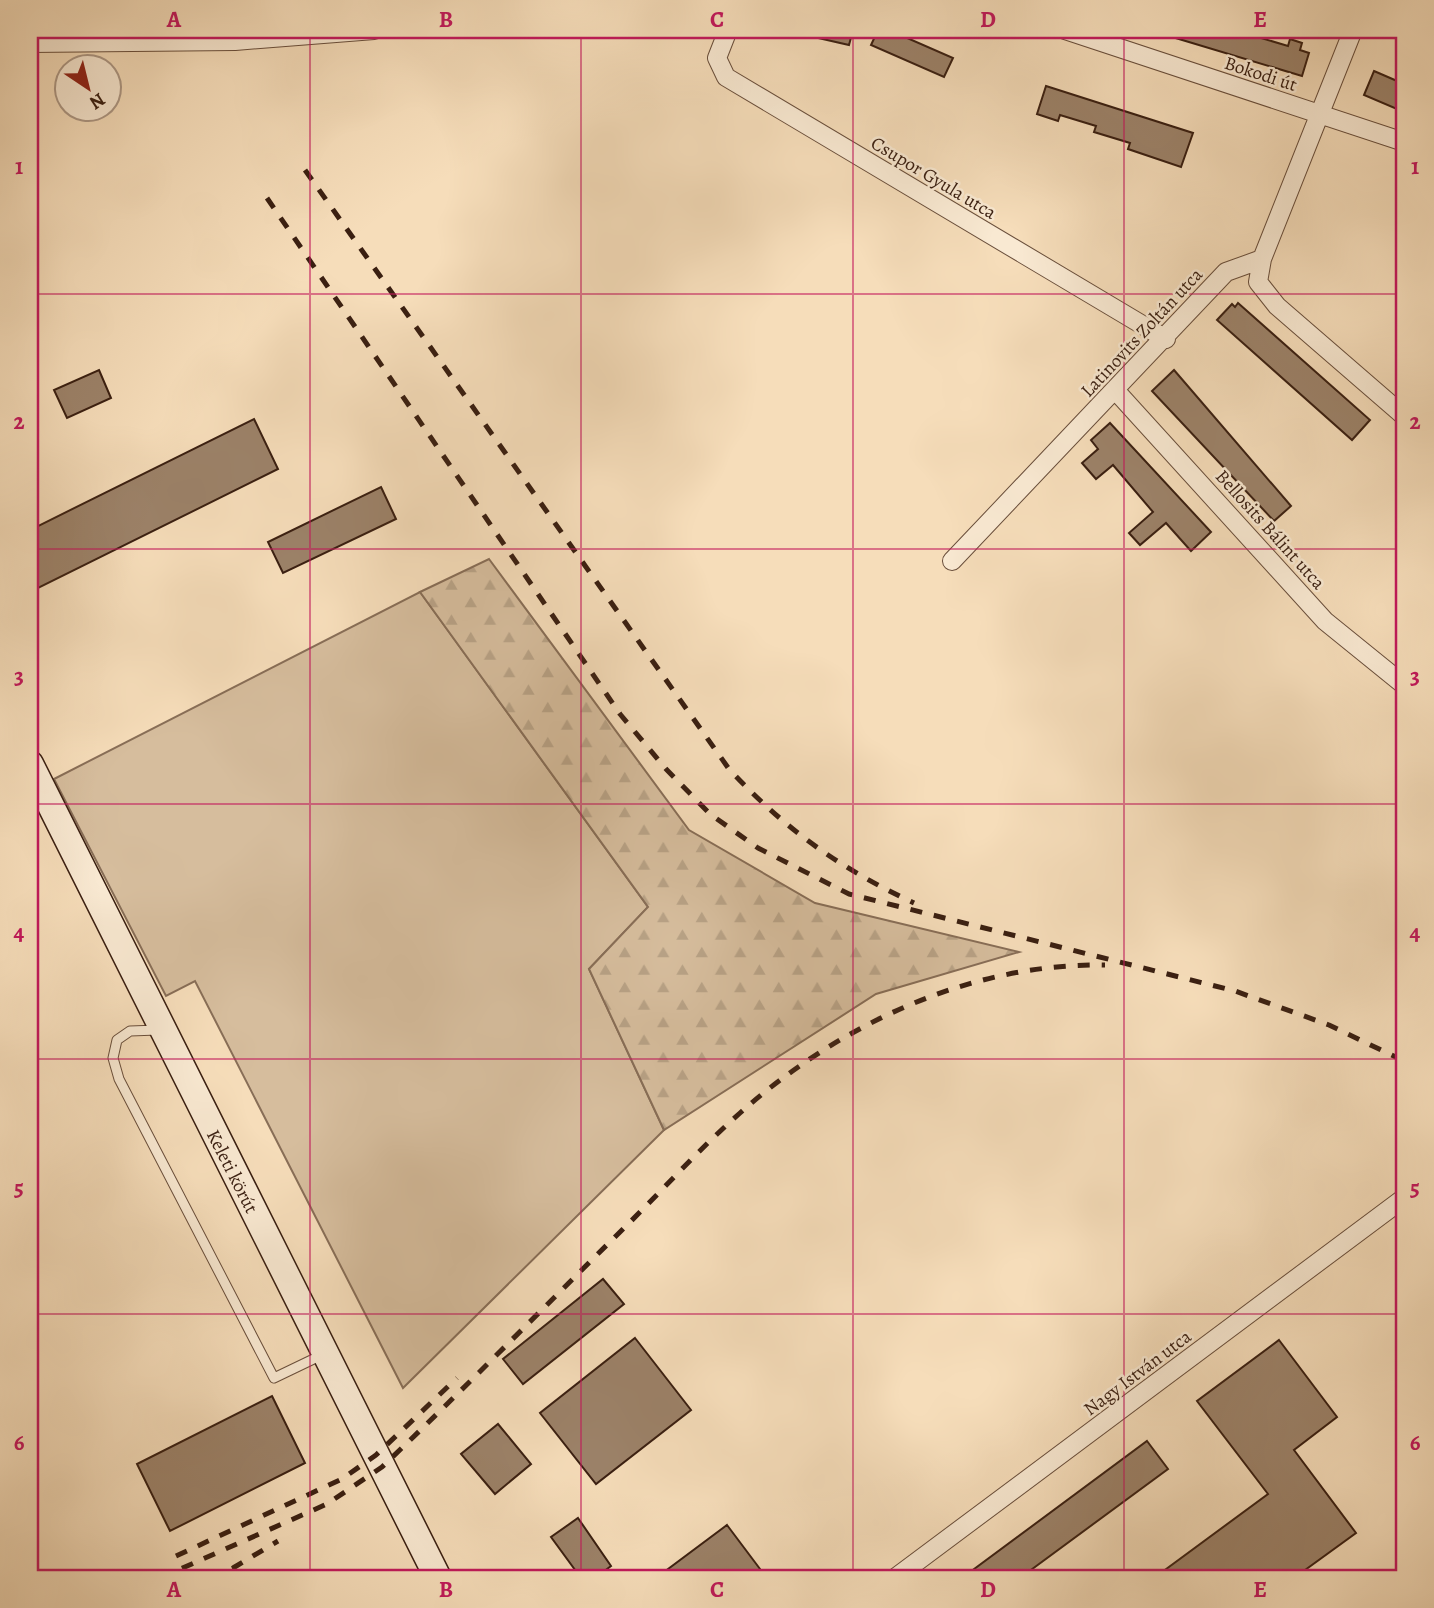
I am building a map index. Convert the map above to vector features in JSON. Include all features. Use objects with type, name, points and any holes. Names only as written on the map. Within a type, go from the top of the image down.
[{"type":"main road","name":"Keleti körút","points":[[30,764],[438,1578]]},
{"type":"street","points":[[30,43],[235,41],[374,30]]},
{"type":"street","name":"Csupor Gyula utca","points":[[728,30],[717,58],[726,77],[1166,339]]},
{"type":"street","name":"Bokodi út","points":[[1065,30],[1404,142]]},
{"type":"street","points":[[1353,30],[1262,259],[1258,282],[1277,306],[1404,416]]},
{"type":"street","name":"Latinovits Zoltán utca","points":[[952,561],[1166,339],[1226,272],[1262,259]]},
{"type":"street","name":"Bellosits Bálint utca","points":[[1116,391],[1325,621],[1404,685]]},
{"type":"street","name":"Nagy István utca","points":[[895,1578],[1404,1199]]},
{"type":"lane","points":[[162,1029],[130,1031],[117,1040],[113,1058],[119,1079],[274,1378],[325,1354]]},
{"type":"green space","points":[[489,559],[689,830],[815,903],[1019,952],[876,994],[664,1130],[589,969],[648,907],[420,592]]},
{"type":"green space","points":[[420,592],[648,907],[589,969],[664,1130],[403,1388],[195,981],[166,996],[54,779]]},
{"type":"building","points":[[806,30],[853,30],[849,45],[805,35]]},
{"type":"building","points":[[878,30],[889,30],[953,58],[944,77],[871,45]]},
{"type":"building","points":[[1160,30],[1234,30],[1288,46],[1290,39],[1302,43],[1300,50],[1309,53],[1302,76],[1159,33]]},
{"type":"building","points":[[1374,71],[1404,84],[1404,112],[1364,95]]},
{"type":"building","points":[[1046,86],[1193,133],[1181,167],[1128,149],[1130,143],[1094,132],[1096,126],[1060,115],[1058,121],[1037,114]]},
{"type":"building","points":[[1238,303],[1370,420],[1352,440],[1217,320],[1232,304],[1235,307]]},
{"type":"building","points":[[99,370],[111,398],[67,418],[54,390]]},
{"type":"building","points":[[1174,370],[1291,506],[1274,521],[1152,391]]},
{"type":"building","points":[[254,419],[278,469],[30,592],[30,530]]},
{"type":"building","points":[[1110,423],[1211,532],[1191,551],[1166,523],[1140,545],[1129,533],[1153,512],[1113,465],[1096,479],[1082,463],[1098,449],[1091,440]]},
{"type":"building","points":[[381,487],[396,519],[283,573],[268,542]]},
{"type":"building","points":[[603,1279],[624,1304],[523,1384],[503,1359]]},
{"type":"building","points":[[635,1338],[691,1410],[596,1484],[540,1413]]},
{"type":"building","points":[[1279,1340],[1337,1417],[1294,1450],[1356,1533],[1294,1578],[1154,1578],[1268,1494],[1197,1401]]},
{"type":"building","points":[[272,1396],[305,1463],[170,1531],[137,1464]]},
{"type":"building","points":[[498,1424],[531,1464],[495,1494],[461,1454]]},
{"type":"building","points":[[1147,1441],[1168,1469],[1020,1578],[962,1578]]},
{"type":"building","points":[[578,1518],[611,1566],[595,1578],[581,1578],[551,1537]]},
{"type":"building","points":[[727,1525],[760,1569],[748,1578],[656,1578]]},
{"type":"railway","points":[[305,170],[729,769],[792,829],[814,845],[861,876],[914,903]]},
{"type":"railway","points":[[267,198],[620,714],[666,769],[710,814],[758,848],[849,894],[1235,991],[1329,1025],[1404,1061]]},
{"type":"railway","points":[[160,1578],[327,1504],[382,1467],[724,1127],[779,1081],[820,1052],[910,1005],[957,987],[1055,967],[1105,965]]},
{"type":"railway","points":[[176,1556],[342,1479],[376,1455],[457,1378]]},
{"type":"railway","points":[[210,1578],[233,1568],[278,1541]]}]
